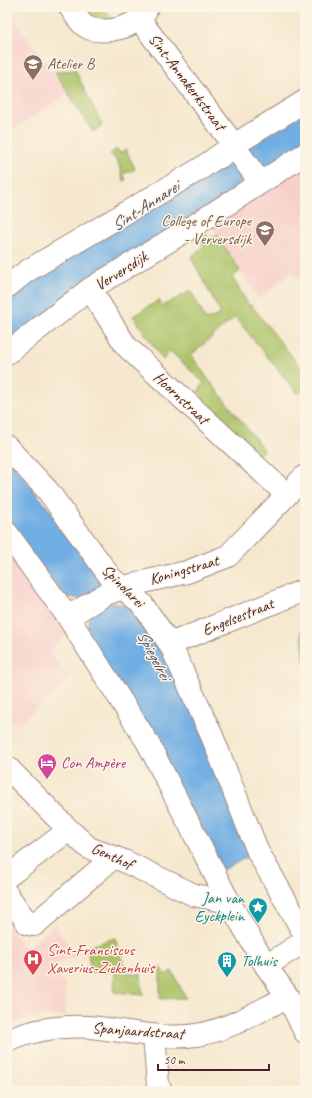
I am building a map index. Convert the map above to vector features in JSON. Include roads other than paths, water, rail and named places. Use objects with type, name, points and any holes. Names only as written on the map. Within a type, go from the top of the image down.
[{"type":"street","points":[[70,7],[85,26],[93,30],[130,26],[144,14]]},
{"type":"street","name":"Sint-Annakerkstraat","points":[[144,14],[257,178]]},
{"type":"street","points":[[7,287],[27,271],[212,160],[236,148],[305,100]]},
{"type":"street","name":"Verversdijk","points":[[7,353],[90,289],[195,225],[257,178],[305,154]]},
{"type":"street","name":"Hoornstraat","points":[[90,289],[126,346],[286,494]]},
{"type":"street","name":"Spinolarei","points":[[7,447],[48,491],[111,578],[114,592],[142,604],[170,644],[212,736],[258,852],[305,935]]},
{"type":"street","name":"Koningstraat","points":[[76,612],[114,592],[139,582],[187,572],[228,556],[286,494],[305,476]]},
{"type":"street","points":[[7,533],[76,612],[148,743],[229,902],[266,966],[288,997],[305,1032]]},
{"type":"street","name":"Engelsestraat","points":[[170,644],[305,590]]},
{"type":"street","name":"Genthof","points":[[7,767],[69,830],[89,848],[114,857],[194,894],[229,902]]},
{"type":"street","points":[[7,877],[69,830]]},
{"type":"street","points":[[7,894],[28,924],[34,925],[114,857]]},
{"type":"street","points":[[266,966],[305,942]]},
{"type":"street","name":"Spanjaardstraat","points":[[7,1041],[36,1031],[54,1028],[97,1028],[154,1036],[201,1034],[230,1025],[288,997]]},
{"type":"street","points":[[154,1036],[158,1085],[161,1091]]},
{"type":"water","points":[[305,104],[305,143],[276,163],[258,169],[248,176],[236,191],[7,344],[7,298],[20,286]]},
{"type":"water","name":"Spiegelrei","points":[[7,457],[100,573],[99,587],[109,603],[137,606],[176,671],[252,854],[223,870],[87,635],[89,615],[80,599],[64,596],[7,522]]},
{"type":"place","name":"Atelier B","points":[[33,81]]},
{"type":"place","name":"College of Europe - Verversdijk","points":[[265,247]]},
{"type":"place","name":"Con Ampère","points":[[47,780]]},
{"type":"place","name":"Jan van Eyckplein","points":[[258,924]]},
{"type":"place","name":"Sint-Franciscus Xaverius-Ziekenhuis","points":[[33,976]]},
{"type":"place","name":"Tolhuis","points":[[227,978]]},
{"type":"water label","name":"Sint-Annarei","points":[[145,206]]}]
